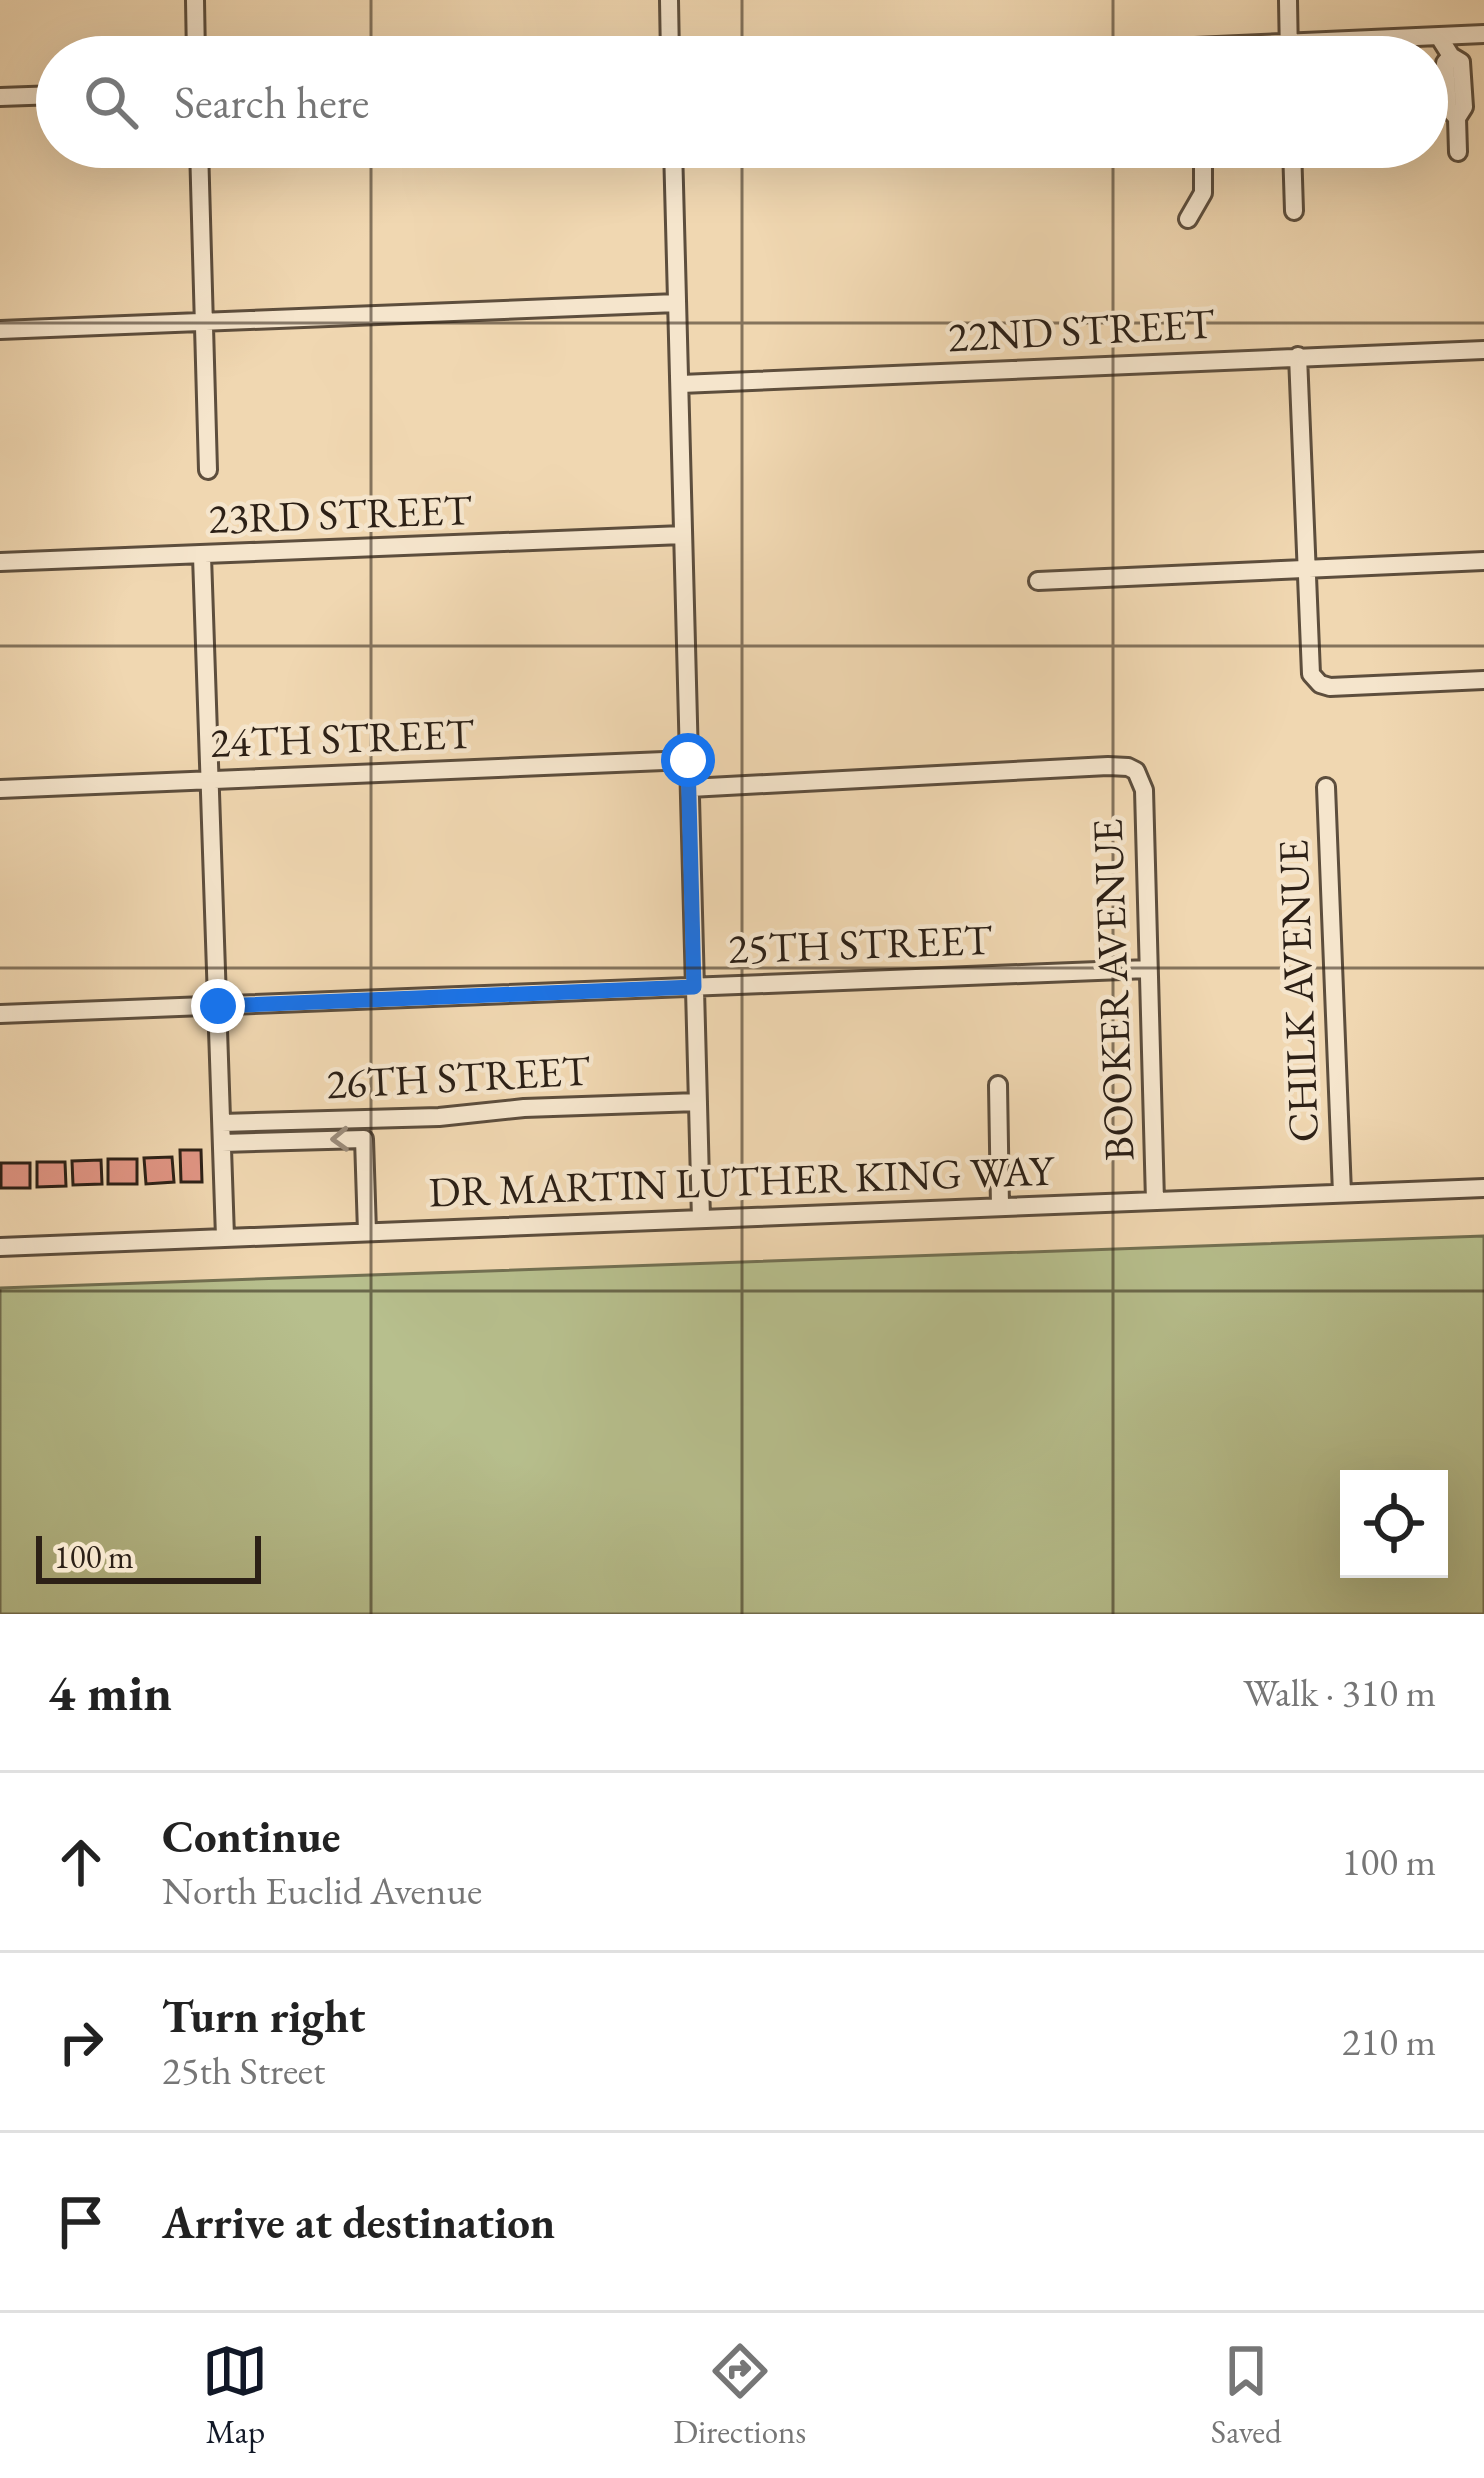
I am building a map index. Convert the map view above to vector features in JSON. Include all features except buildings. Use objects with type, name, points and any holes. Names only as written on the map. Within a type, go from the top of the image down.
[{"type":"street","points":[[195,0],[196,36]]},
{"type":"street","points":[[669,0],[670,36]]},
{"type":"street","points":[[1288,0],[1289,36]]},
{"type":"street","points":[[1448,36],[1484,34]]},
{"type":"street","points":[[0,97],[36,96]]},
{"type":"street","points":[[1448,108],[1457,118],[1458,152]]},
{"type":"street","points":[[199,168],[208,470]]},
{"type":"street","points":[[674,168],[701,1219]]},
{"type":"street","points":[[1188,219],[1203,193],[1203,168]]},
{"type":"street","points":[[1293,168],[1294,211]]},
{"type":"street","points":[[0,330],[677,303]]},
{"type":"street","name":"22ND STREET","points":[[681,384],[1484,350]]},
{"type":"street","points":[[1298,356],[1309,668],[1314,678],[1330,687],[1484,680]]},
{"type":"street","name":"23RD STREET","points":[[0,562],[683,535]]},
{"type":"street","points":[[202,556],[225,1238]]},
{"type":"street","points":[[1037,581],[1484,561]]},
{"type":"street","name":"24TH STREET","points":[[0,789],[688,760]]},
{"type":"street","name":"BOOKER AVENUE","points":[[690,788],[1108,766],[1128,767],[1141,778],[1155,1201]]},
{"type":"street","name":"CHILK AVENUE","points":[[1326,787],[1342,1193]]},
{"type":"street","name":"25TH STREET","points":[[0,1014],[1148,969]]},
{"type":"street","points":[[998,1085],[1000,1207]]},
{"type":"street","name":"26TH STREET","points":[[222,1123],[698,1102]]},
{"type":"street","points":[[222,1143],[364,1138],[367,1232]]},
{"type":"street","name":"DR MARTIN LUTHER KING WAY","points":[[0,1247],[1484,1188]]},
{"type":"green space","points":[[1484,1236],[1484,1614],[0,1614],[0,1288]]},
{"type":"route","points":[[218,1006],[694,987],[688,760]]}]
